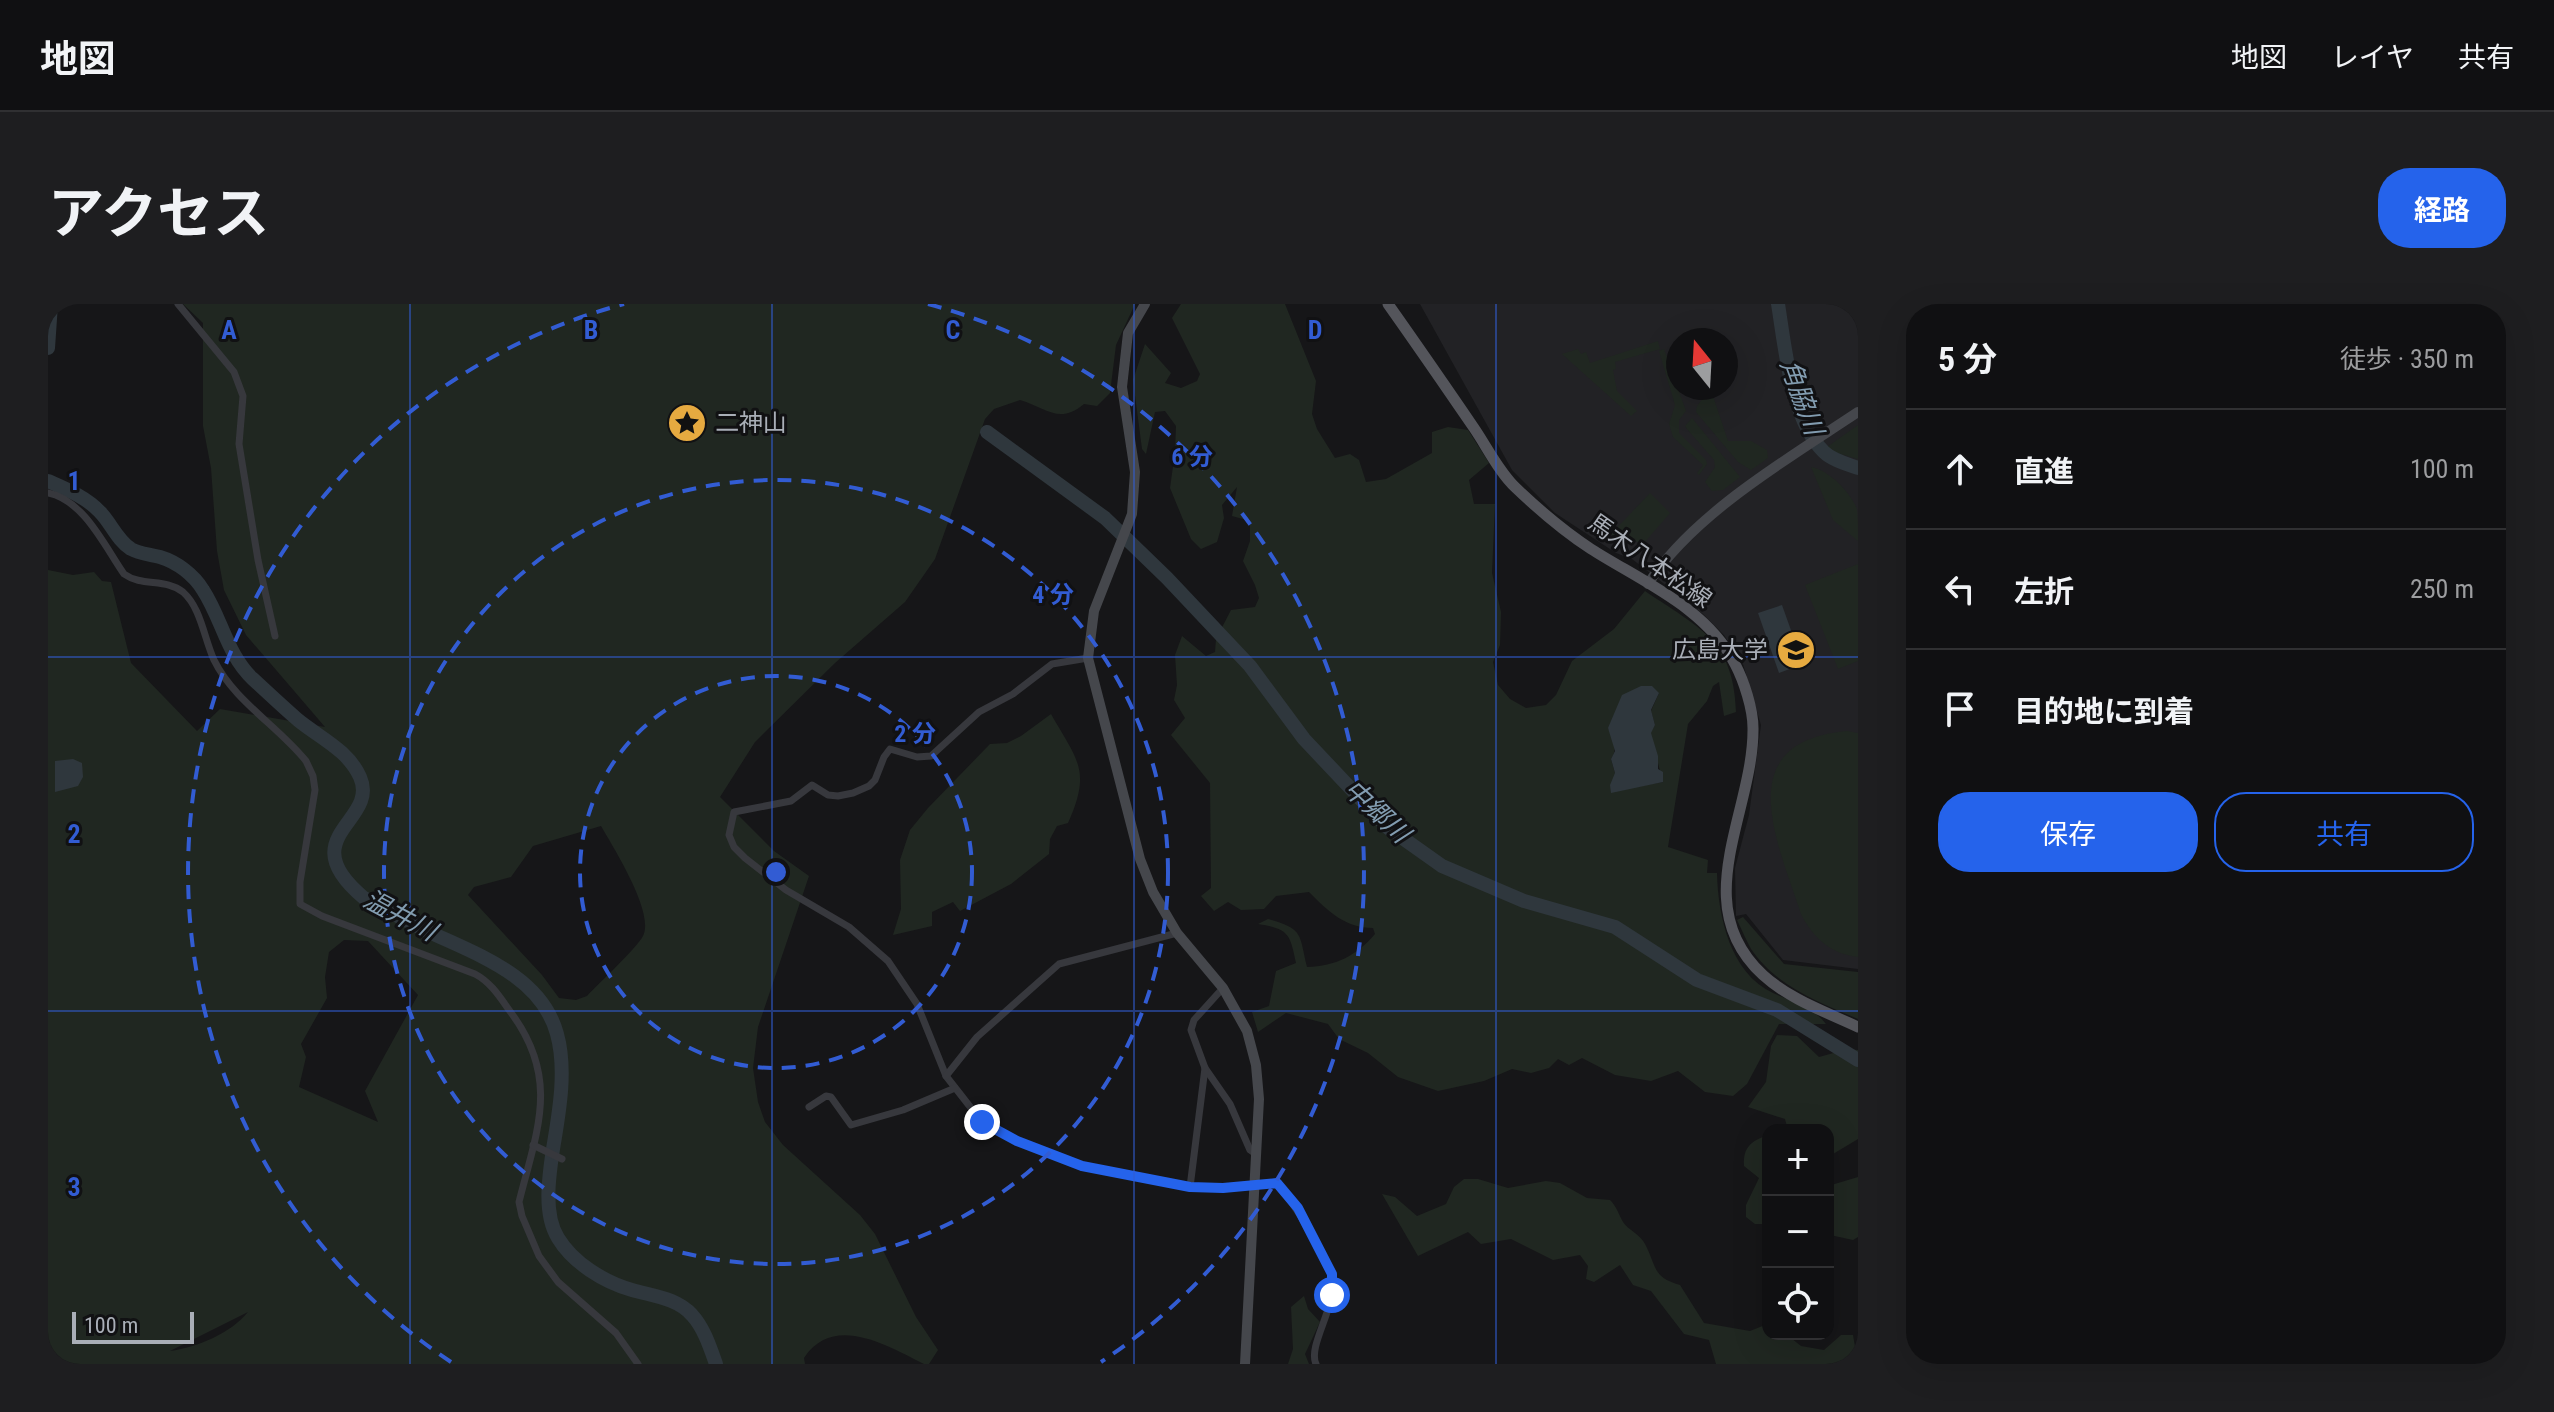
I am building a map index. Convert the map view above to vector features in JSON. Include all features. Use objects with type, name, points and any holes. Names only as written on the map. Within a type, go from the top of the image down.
[{"type":"main road","name":"馬木八本松線","points":[[1388,304],[1514,486],[1589,547],[1694,614],[1721,642],[1736,666],[1753,725],[1751,759],[1726,869],[1724,897],[1731,927],[1746,954],[1763,975],[1792,995],[1858,1027]]},
{"type":"street","points":[[178,304],[234,372],[243,396],[239,444],[258,560],[275,636]]},
{"type":"street","points":[[1145,304],[1128,333],[1122,387],[1135,472],[1132,514],[1094,611],[1088,658],[1140,859],[1153,892],[1177,933],[1223,988],[1247,1031],[1256,1065],[1259,1099],[1256,1186],[1245,1364]]},
{"type":"street","points":[[1648,584],[1662,562],[1745,488],[1858,412]]},
{"type":"street","points":[[48,493],[65,499],[80,512],[124,574],[131,579],[169,585],[185,594],[196,612],[214,659],[228,682],[306,761],[315,790],[300,882],[300,904],[322,916],[488,981],[523,1030],[539,1065],[542,1099],[534,1146],[519,1202],[539,1256],[558,1282],[616,1333],[638,1364]]},
{"type":"street","points":[[1088,658],[1052,664],[1013,694],[979,712],[931,756],[917,757],[890,749],[875,780],[853,793],[828,795],[812,785],[791,801],[734,812],[729,835],[734,847],[745,858],[786,890],[849,927],[888,961],[917,1004],[946,1076],[982,1122],[1017,1141],[1082,1166],[1190,1187],[1277,1183],[1298,1208],[1332,1274],[1332,1295],[1325,1326],[1316,1342],[1313,1357],[1316,1364]]},
{"type":"street","points":[[946,1076],[977,1037],[1059,964],[1177,933]]},
{"type":"street","points":[[1223,988],[1194,1020],[1191,1030],[1205,1068],[1230,1104],[1250,1150],[1257,1155]]},
{"type":"street","points":[[1190,1187],[1205,1068]]},
{"type":"street","points":[[809,1107],[826,1096],[831,1097],[851,1125],[903,1110],[955,1088]]},
{"type":"street","points":[[534,1146],[562,1159]]},
{"type":"shaded area","points":[[183,304],[1135,304],[1116,345],[1110,393],[1097,406],[1084,404],[1060,414],[1020,400],[994,409],[985,419],[935,559],[905,602],[835,663],[755,742],[720,797],[774,851],[809,876],[758,1027],[753,1068],[758,1102],[765,1122],[783,1145],[860,1215],[875,1234],[916,1317],[938,1350],[929,1364],[878,1342],[845,1335],[830,1337],[816,1345],[804,1358],[805,1364],[48,1364],[48,570],[73,575],[94,572],[102,581],[111,582],[131,663],[197,731],[220,709],[325,727],[246,635],[224,590],[217,551],[211,468],[203,426],[203,323]],"holes":[[[601,826],[638,897],[645,926],[643,936],[587,996],[576,1000],[559,998],[542,975],[468,895],[474,887],[511,877],[533,846]],[[344,940],[368,941],[418,995],[365,1091],[378,1122],[299,1087],[306,1057],[301,1044],[327,998],[325,977],[329,952]],[[248,1312],[213,1338],[170,1351]]]},
{"type":"shaded area","points":[[1181,304],[1285,304],[1316,381],[1312,414],[1317,429],[1335,458],[1350,454],[1359,460],[1366,482],[1386,479],[1432,453],[1432,432],[1448,427],[1468,430],[1489,463],[1469,480],[1474,504],[1495,504],[1492,573],[1501,612],[1500,645],[1493,662],[1498,685],[1510,699],[1526,708],[1546,705],[1556,695],[1572,661],[1614,629],[1645,591],[1710,638],[1729,668],[1736,712],[1724,716],[1719,682],[1713,686],[1707,701],[1688,724],[1668,847],[1708,860],[1707,873],[1717,873],[1724,925],[1729,942],[1746,972],[1758,984],[1808,1009],[1826,1024],[1779,1024],[1747,1084],[1733,1096],[1705,1092],[1678,1071],[1651,1081],[1615,1075],[1582,1058],[1569,1065],[1558,1059],[1549,1068],[1531,1073],[1512,1069],[1484,1081],[1438,1091],[1398,1077],[1368,1053],[1339,1039],[1328,1024],[1286,1013],[1258,1032],[1252,1012],[1269,1006],[1276,971],[1296,963],[1286,934],[1258,924],[1268,919],[1294,930],[1301,940],[1307,967],[1327,965],[1345,958],[1375,934],[1373,928],[1345,922],[1309,892],[1276,896],[1264,909],[1241,910],[1228,902],[1214,911],[1201,896],[1211,888],[1210,783],[1171,735],[1185,718],[1174,700],[1177,685],[1175,655],[1182,636],[1206,656],[1215,652],[1216,639],[1231,610],[1255,607],[1259,598],[1243,561],[1250,541],[1250,521],[1232,516],[1237,487],[1222,505],[1224,518],[1217,542],[1201,549],[1191,539],[1170,488],[1176,426],[1165,411],[1155,412],[1146,454],[1142,449],[1133,380],[1145,344],[1171,373],[1165,383],[1181,388],[1197,381],[1200,374],[1172,318]],"holes":[[[1659,693],[1651,711],[1655,725],[1650,733],[1663,782],[1635,787],[1615,773],[1611,759],[1614,744],[1608,728]]]},
{"type":"shaded area","name":"広島大学","points":[[1420,304],[1858,304],[1858,969],[1783,960],[1746,914],[1736,916],[1735,868],[1749,815],[1761,725],[1743,664],[1724,635],[1703,614],[1632,559],[1616,553],[1555,513],[1512,470]]},
{"type":"shaded area","points":[[1658,341],[1660,349],[1615,362],[1616,369],[1613,370],[1617,391],[1637,411],[1631,416],[1562,354],[1578,349],[1581,354],[1586,352],[1590,363]]},
{"type":"shaded area","points":[[1664,349],[1666,355],[1666,375],[1659,351]]},
{"type":"shaded area","points":[[1674,400],[1682,400],[1686,411],[1679,420],[1679,433],[1706,460],[1707,464],[1699,475],[1697,473],[1703,465],[1673,437],[1669,424]]},
{"type":"shaded area","points":[[1702,400],[1714,400],[1728,441],[1751,441],[1767,450],[1768,458],[1751,470],[1738,462],[1696,412]]},
{"type":"shaded area","points":[[1692,418],[1740,477],[1723,490],[1712,491],[1705,482],[1715,467],[1714,460],[1685,426]]},
{"type":"shaded area","points":[[1858,425],[1858,459],[1827,447]]},
{"type":"shaded area","points":[[1811,467],[1832,477],[1854,502],[1858,541],[1833,520]]},
{"type":"shaded area","points":[[1650,493],[1670,513],[1644,543],[1615,538],[1611,534]]},
{"type":"shaded area","points":[[1858,564],[1858,661],[1838,669],[1805,585]]},
{"type":"shaded area","points":[[1782,605],[1803,664],[1779,673],[1758,613]]},
{"type":"shaded area","points":[[1641,686],[1652,686],[1659,693],[1651,710],[1655,725],[1651,733],[1663,782],[1611,793],[1610,785],[1615,773],[1611,759],[1615,751],[1608,728],[1622,695]]},
{"type":"shaded area","points":[[1051,714],[1074,755],[1080,777],[1068,823],[1057,826],[1050,839],[1049,854],[1011,884],[960,911],[953,902],[932,912],[932,926],[893,935],[901,909],[900,860],[910,830],[990,744],[1007,743]]},
{"type":"shaded area","points":[[1847,731],[1858,733],[1858,957],[1839,952],[1824,943],[1801,914],[1774,827],[1771,800],[1774,775],[1786,754],[1810,739]]},
{"type":"shaded area","points":[[73,759],[82,763],[83,777],[78,786],[55,792],[55,761]]},
{"type":"shaded area","points":[[1743,917],[1784,964],[1858,972],[1858,1019],[1799,992],[1773,973],[1749,946],[1737,920]]},
{"type":"shaded area","points":[[1777,1035],[1797,1036],[1819,1057],[1848,1049],[1858,1050],[1858,1139],[1834,1153],[1834,1124],[1786,1124],[1785,1119],[1748,1107],[1766,1082],[1771,1046]]},
{"type":"shaded area","points":[[1762,1138],[1762,1224],[1755,1224],[1746,1217],[1746,1205],[1759,1178],[1744,1166],[1744,1159],[1749,1146]]},
{"type":"shaded area","points":[[1858,1177],[1858,1237],[1853,1240],[1834,1236],[1834,1184]]},
{"type":"shaded area","points":[[1464,1179],[1478,1179],[1508,1188],[1546,1181],[1560,1183],[1587,1198],[1610,1200],[1625,1225],[1643,1241],[1656,1270],[1664,1278],[1680,1285],[1704,1323],[1750,1331],[1762,1326],[1762,1340],[1794,1340],[1801,1346],[1824,1350],[1841,1335],[1853,1335],[1858,1364],[1716,1364],[1709,1340],[1684,1334],[1651,1291],[1633,1285],[1620,1265],[1594,1282],[1586,1279],[1588,1266],[1580,1255],[1553,1260],[1511,1239],[1481,1244],[1468,1232],[1418,1256],[1382,1194],[1395,1197],[1417,1216],[1446,1204],[1454,1187]]},
{"type":"shaded area","points":[[1304,1296],[1308,1309],[1320,1322],[1305,1354],[1309,1364],[1288,1364],[1293,1349],[1291,1307]]},
{"type":"waterway","name":"温井川","points":[[48,348],[51,304]]},
{"type":"waterway","name":"角脇川","points":[[1778,304],[1791,382],[1804,421],[1824,452],[1835,460],[1858,468]]},
{"type":"waterway","name":"中郷川","points":[[987,432],[1105,518],[1167,578],[1250,666],[1304,739],[1387,827],[1442,866],[1524,901],[1615,927],[1697,980],[1777,1010],[1858,1060]]},
{"type":"waterway","name":"温井川","points":[[48,481],[76,494],[94,507],[131,549],[166,559],[190,574],[210,601],[244,669],[298,720],[341,752],[355,768],[363,793],[359,806],[335,844],[335,859],[343,877],[364,898],[502,968],[536,996],[549,1013],[557,1034],[561,1062],[561,1092],[548,1195],[553,1228],[572,1256],[600,1277],[672,1301],[686,1309],[703,1332],[716,1364]]},
{"type":"place","name":"二神山","points":[[687,423]]},
{"type":"place","name":"広島大学","points":[[1796,650]]},
{"type":"route","points":[[982,1122],[1017,1141],[1082,1166],[1190,1187],[1223,1188],[1277,1183],[1298,1208],[1332,1274],[1332,1295]]}]
